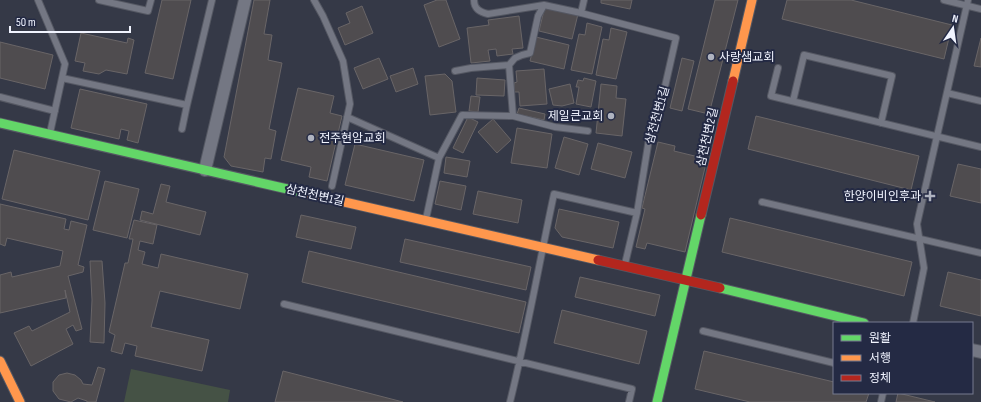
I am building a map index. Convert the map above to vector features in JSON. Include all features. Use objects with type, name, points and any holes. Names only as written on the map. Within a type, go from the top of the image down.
[{"type":"street","points":[[205,170],[245,0]]},
{"type":"street","name":"삼천천변2길","points":[[657,402],[752,0]]},
{"type":"street","name":"삼천천변1길","points":[[0,123],[686,280],[860,322]]},
{"type":"street","points":[[0,361],[20,402]]},
{"type":"lane","points":[[38,0],[65,64],[50,135]]},
{"type":"lane","points":[[99,0],[148,11],[151,0]]},
{"type":"lane","points":[[182,129],[212,0]]},
{"type":"lane","name":"삼천천변1길","points":[[314,0],[323,16],[343,61],[350,104],[332,186]]},
{"type":"lane","points":[[474,0],[476,9],[482,13],[488,14],[544,5],[581,13],[584,0]]},
{"type":"lane","points":[[944,0],[968,3],[981,9]]},
{"type":"lane","points":[[912,322],[924,268],[917,224],[968,3]]},
{"type":"lane","points":[[513,116],[510,66],[514,58],[530,53],[538,16],[544,5]]},
{"type":"lane","name":"삼천천변1길","points":[[581,13],[676,38],[659,113],[649,139],[625,266]]},
{"type":"lane","points":[[793,101],[804,55],[892,76],[881,123]]},
{"type":"lane","points":[[455,71],[471,68],[510,66]]},
{"type":"lane","points":[[778,68],[771,96],[981,147]]},
{"type":"lane","points":[[62,78],[187,105]]},
{"type":"lane","points":[[947,93],[981,101]]},
{"type":"lane","points":[[0,97],[55,111]]},
{"type":"lane","points":[[426,220],[439,158],[462,115],[513,116],[555,127],[588,131]]},
{"type":"lane","points":[[347,117],[439,158]]},
{"type":"lane","points":[[510,402],[520,362],[554,194],[636,213]]},
{"type":"lane","points":[[762,202],[981,253]]},
{"type":"lane","points":[[284,304],[632,389],[629,402]]},
{"type":"lane","points":[[703,331],[833,364]]},
{"type":"green space","points":[[131,369],[230,390],[228,402],[124,402]]},
{"type":"building","points":[[162,0],[191,0],[173,79],[145,73]]},
{"type":"building","points":[[254,0],[270,0],[264,34],[272,35],[268,60],[282,63],[269,129],[276,131],[271,159],[265,158],[263,172],[231,166],[224,157]]},
{"type":"building","points":[[437,0],[446,0],[460,39],[439,47],[424,5]]},
{"type":"building","points":[[601,0],[632,0],[630,9],[601,3]]},
{"type":"building","points":[[715,0],[738,0],[709,114],[688,109]]},
{"type":"building","points":[[787,0],[851,0],[952,25],[944,59],[782,19]]},
{"type":"building","points":[[362,6],[373,33],[345,45],[338,28],[350,23],[346,13]]},
{"type":"building","points":[[545,6],[578,14],[572,39],[539,31]]},
{"type":"building","points":[[519,16],[523,48],[512,49],[513,54],[497,56],[496,49],[488,50],[490,61],[471,63],[467,28],[489,25],[488,20]]},
{"type":"building","points":[[587,23],[602,27],[592,74],[571,70],[579,34],[585,35]]},
{"type":"building","points":[[611,28],[627,32],[616,79],[596,75],[603,39],[609,40]]},
{"type":"building","points":[[81,33],[127,43],[128,38],[134,40],[127,74],[106,70],[99,74],[83,71],[85,63],[75,61]]},
{"type":"building","points":[[536,37],[569,45],[564,69],[530,61]]},
{"type":"building","points":[[981,38],[981,67],[974,66]]},
{"type":"building","points":[[0,42],[53,55],[45,89],[0,78]]},
{"type":"building","points":[[379,58],[388,79],[363,89],[354,68]]},
{"type":"building","points":[[682,58],[694,61],[682,111],[670,108]]},
{"type":"building","points":[[413,68],[418,84],[396,92],[390,76]]},
{"type":"building","points":[[544,69],[547,104],[520,106],[519,92],[514,92],[514,83],[517,82],[516,71]]},
{"type":"building","points":[[445,74],[452,81],[456,112],[430,115],[425,76]]},
{"type":"building","points":[[477,78],[505,80],[504,96],[476,95]]},
{"type":"building","points":[[584,78],[596,81],[591,107],[576,104],[579,87],[576,87],[578,80],[583,81]]},
{"type":"building","points":[[570,84],[574,103],[562,106],[553,105],[549,89]]},
{"type":"building","name":"제일큰교회","points":[[601,84],[617,86],[616,98],[626,99],[622,136],[596,133]]},
{"type":"building","name":"전주현암교회","points":[[298,88],[334,96],[330,113],[342,116],[327,181],[309,177],[311,167],[281,160]]},
{"type":"building","points":[[80,89],[147,104],[138,143],[127,140],[129,131],[121,129],[119,139],[71,128]]},
{"type":"building","points":[[471,96],[480,97],[478,112],[469,111]]},
{"type":"building","points":[[519,108],[545,114],[544,120],[517,114]]},
{"type":"building","points":[[756,116],[919,156],[911,190],[748,149]]},
{"type":"building","points":[[468,117],[478,122],[463,153],[453,148]]},
{"type":"building","points":[[493,119],[511,140],[497,153],[478,132]]},
{"type":"building","points":[[517,128],[552,134],[547,168],[511,163]]},
{"type":"building","points":[[564,137],[588,144],[579,175],[555,168]]},
{"type":"building","points":[[658,142],[675,146],[674,151],[707,159],[685,252],[647,243],[645,249],[636,247],[645,209],[642,208]]},
{"type":"building","points":[[598,143],[632,152],[625,178],[591,169]]},
{"type":"building","points":[[355,144],[424,160],[414,201],[345,185]]},
{"type":"building","points":[[14,150],[100,171],[88,220],[2,199]]},
{"type":"building","points":[[446,157],[470,161],[467,177],[444,173]]},
{"type":"building","points":[[958,164],[981,169],[981,203],[950,196]]},
{"type":"building","points":[[105,181],[139,189],[127,238],[93,230]]},
{"type":"building","points":[[440,181],[466,186],[461,210],[435,204]]},
{"type":"building","points":[[161,184],[170,186],[166,202],[206,212],[200,235],[140,220],[142,211],[153,214]]},
{"type":"building","points":[[478,191],[522,200],[518,223],[473,214]]},
{"type":"building","points":[[0,204],[66,219],[64,229],[69,230],[71,221],[87,225],[78,265],[84,267],[83,272],[68,276],[82,329],[76,331],[73,325],[66,329],[73,344],[31,366],[14,333],[29,326],[32,331],[70,312],[65,290],[66,298],[0,313],[0,275],[11,272],[12,277],[60,266],[63,251],[7,238],[5,246],[0,244]]},
{"type":"building","points":[[559,209],[619,222],[613,248],[562,237],[555,228]]},
{"type":"building","points":[[301,215],[356,227],[351,249],[296,237]]},
{"type":"building","points":[[730,218],[912,262],[904,296],[722,252]]},
{"type":"building","points":[[134,220],[157,225],[153,244],[140,241],[138,250],[145,252],[142,264],[158,268],[161,254],[248,274],[240,309],[160,291],[151,327],[209,340],[202,371],[135,356],[137,346],[125,343],[122,354],[111,351],[115,335],[109,332],[125,263],[128,263],[133,239],[129,239]]},
{"type":"building","points":[[405,239],[531,267],[526,290],[400,262]]},
{"type":"building","points":[[309,251],[526,302],[519,333],[302,282]]},
{"type":"building","points":[[90,261],[102,261],[105,303],[104,343],[90,342],[92,300]]},
{"type":"building","points":[[948,272],[981,280],[981,316],[940,306]]},
{"type":"building","points":[[580,277],[660,295],[655,316],[575,297]]},
{"type":"building","points":[[562,310],[647,331],[639,364],[554,343]]},
{"type":"building","points":[[704,351],[833,382],[833,394],[869,394],[866,402],[750,402],[695,389]]},
{"type":"building","points":[[98,367],[105,369],[96,402],[87,402],[78,398],[71,402],[59,399],[53,391],[53,382],[59,375],[67,373],[75,375],[83,384],[92,385]]},
{"type":"building","points":[[283,371],[403,402],[275,402]]},
{"type":"building","points":[[898,394],[902,394],[935,402],[896,402]]},
{"type":"traffic: fast","points":[[0,123],[305,193]]},
{"type":"traffic: fast","points":[[657,402],[701,215]]},
{"type":"traffic: fast","points":[[720,288],[860,322]]},
{"type":"traffic: slow","points":[[733,81],[752,0]]},
{"type":"traffic: slow","points":[[305,193],[598,260]]},
{"type":"traffic: slow","points":[[0,361],[20,402]]},
{"type":"traffic: jam","points":[[701,215],[733,81]]},
{"type":"traffic: jam","points":[[598,260],[720,288]]},
{"type":"place","name":"사랑샘교회","points":[[711,57]]},
{"type":"place","name":"제일큰교회","points":[[611,116]]},
{"type":"place","name":"전주현암교회","points":[[311,138]]},
{"type":"place","name":"한양이비인후과","points":[[930,196]]}]
